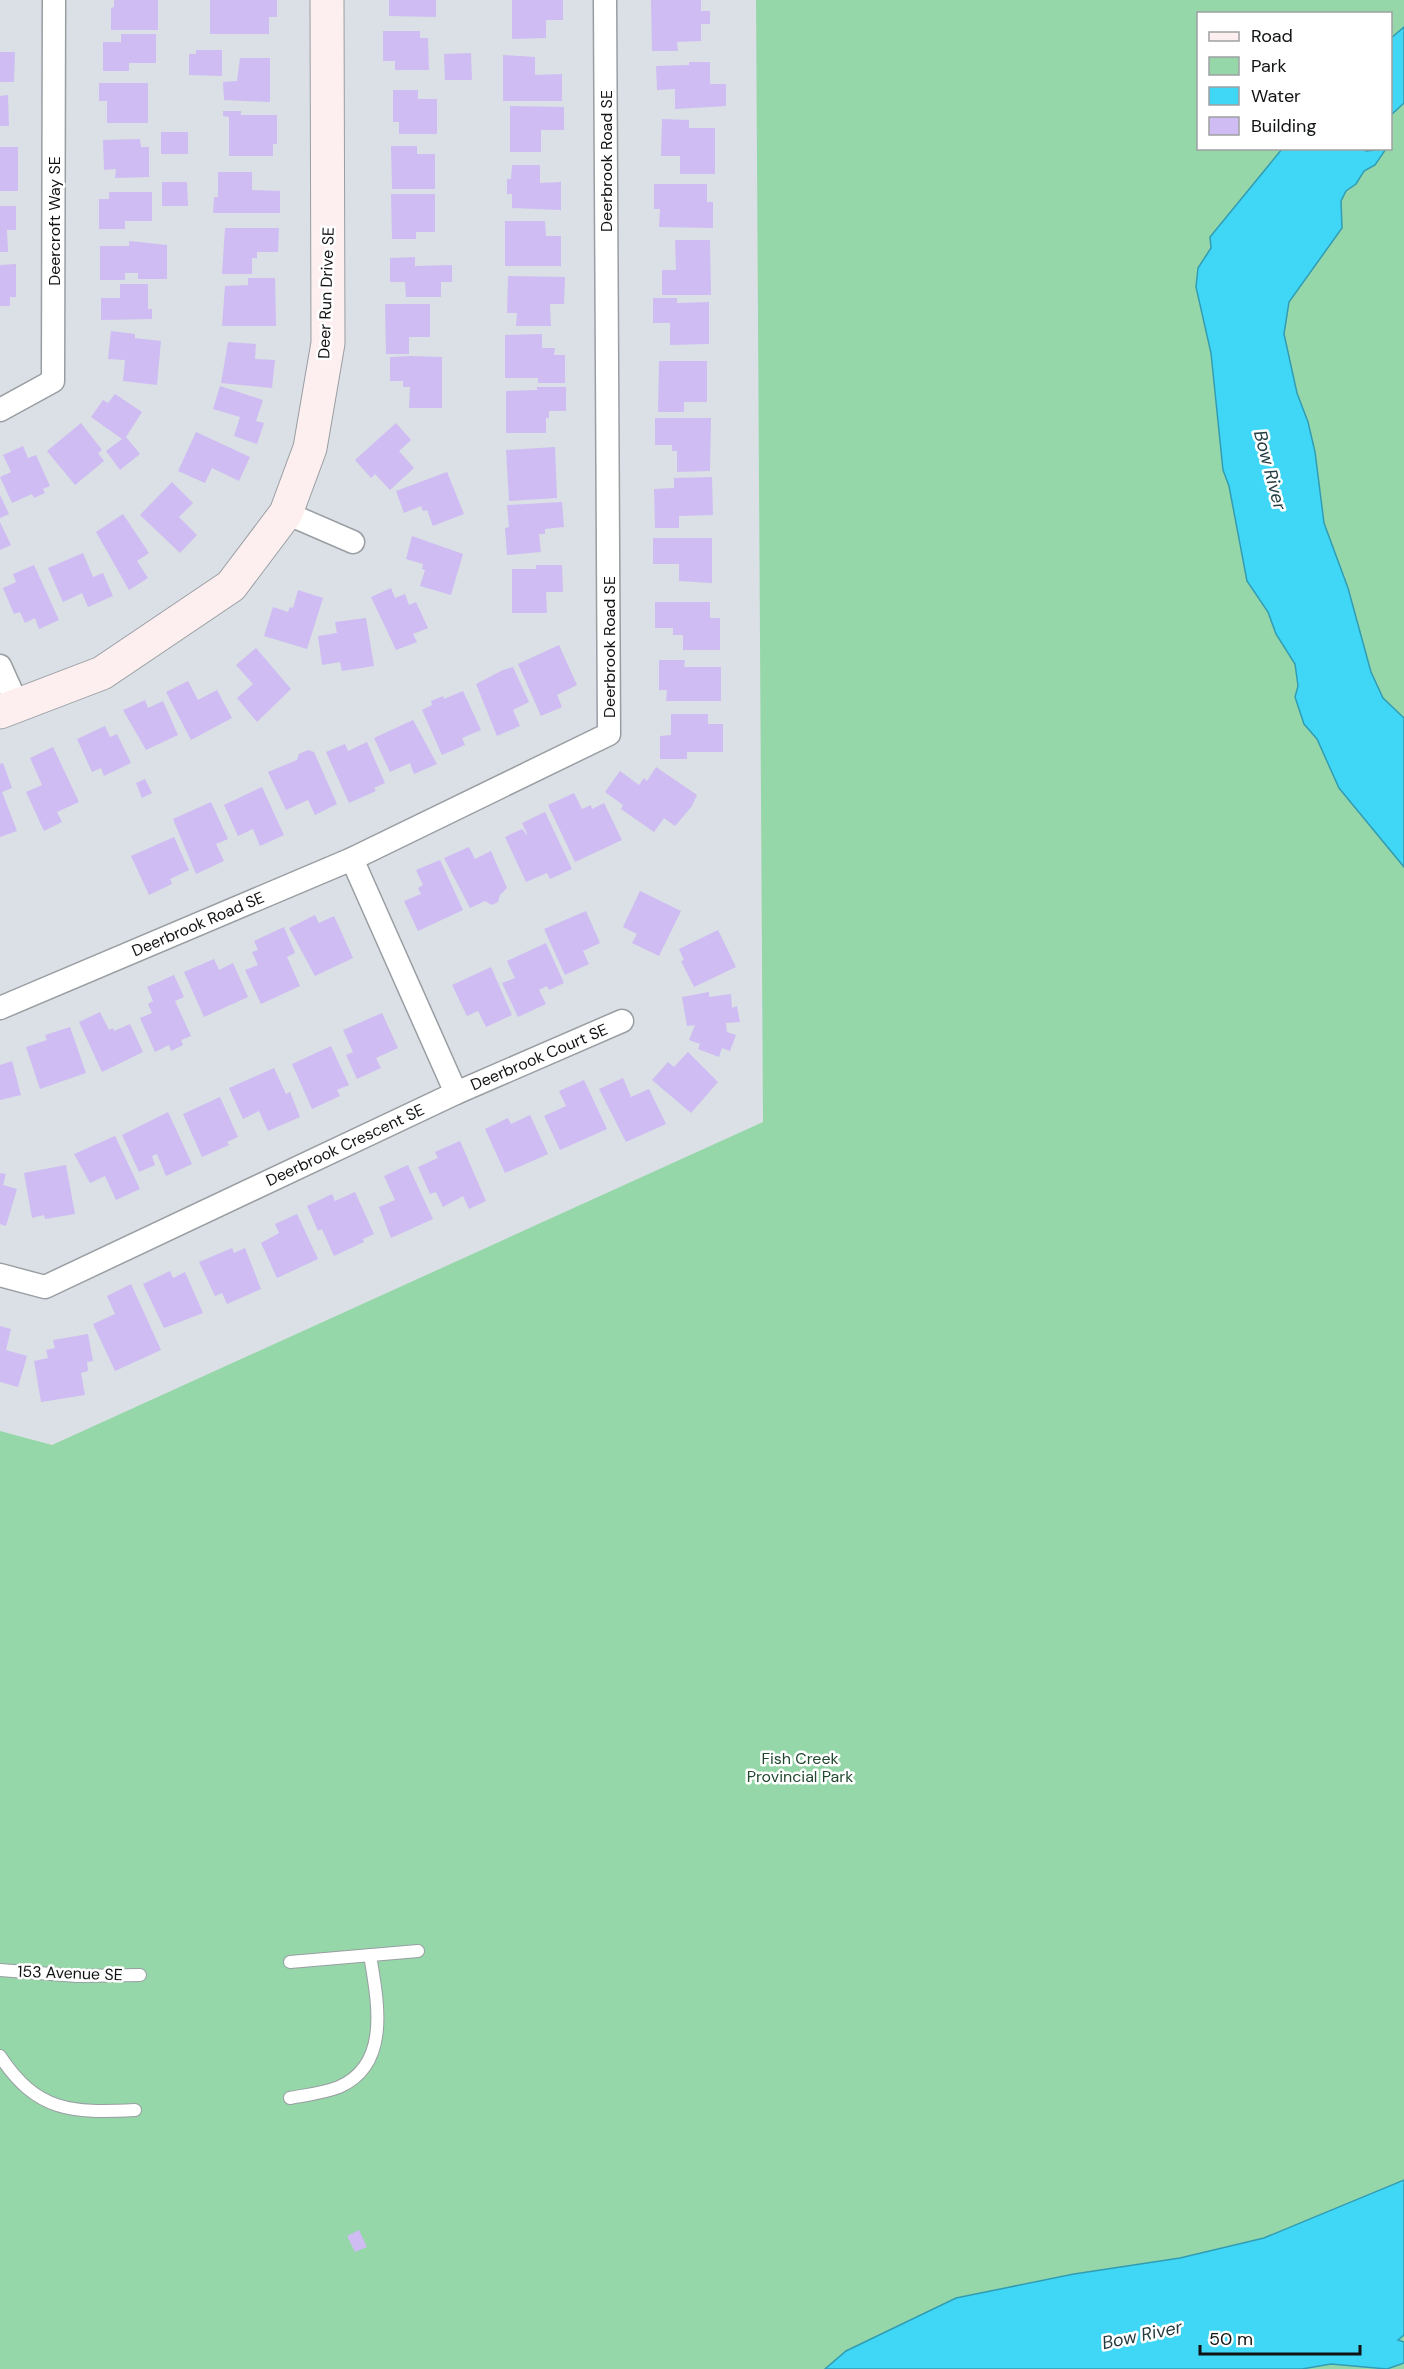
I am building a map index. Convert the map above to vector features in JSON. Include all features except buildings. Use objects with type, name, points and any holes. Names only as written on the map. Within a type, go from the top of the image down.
[{"type":"street","name":"Deercroft Way SE","points":[[0,410],[54,381],[54,0]]},
{"type":"street","name":"Deer Run Drive SE","points":[[9,709],[102,674],[231,586],[286,513],[310,448],[328,343],[327,0]]},
{"type":"street","name":"Deerbrook Road SE","points":[[0,1008],[352,859],[609,734],[605,0]]},
{"type":"street","points":[[286,513],[353,542]]},
{"type":"street","points":[[0,666],[9,709]]},
{"type":"street","points":[[352,859],[456,1093]]},
{"type":"street","name":"Deerbrook Court SE","points":[[456,1093],[622,1021]]},
{"type":"street","name":"Deerbrook Crescent SE","points":[[0,1275],[45,1287],[456,1093]]},
{"type":"lane","points":[[291,1962],[418,1951]]},
{"type":"lane","points":[[290,2098],[329,2090],[351,2081],[364,2068],[373,2051],[379,2009],[370,1955]]},
{"type":"lane","name":"153 Avenue SE","points":[[0,1970],[77,1976],[140,1975]]},
{"type":"lane","points":[[0,2056],[20,2084],[43,2100],[82,2110],[135,2110]]},
{"type":"green space","name":"Fish Creek Provincial Park","points":[[756,0],[1404,0],[1404,2369],[0,2369],[0,1431],[52,1445],[763,1122]]},
{"type":"water","points":[[1404,27],[1404,103],[1392,114],[1392,37]]},
{"type":"water","name":"Bow River","points":[[1281,150],[1385,150],[1375,165],[1364,171],[1356,184],[1346,191],[1341,201],[1342,228],[1289,302],[1284,334],[1297,393],[1308,422],[1315,452],[1324,523],[1348,588],[1371,672],[1383,698],[1404,718],[1404,867],[1339,788],[1317,739],[1304,724],[1295,697],[1298,686],[1295,664],[1276,634],[1268,612],[1247,581],[1229,486],[1223,470],[1211,353],[1196,287],[1198,268],[1211,248],[1210,237]]},
{"type":"water","name":"Bow River","points":[[1404,2180],[1404,2335],[1398,2340],[1404,2342],[1404,2363],[1387,2369],[1331,2364],[1302,2369],[825,2369],[846,2351],[956,2298],[1074,2274],[1180,2258],[1264,2238]]}]
